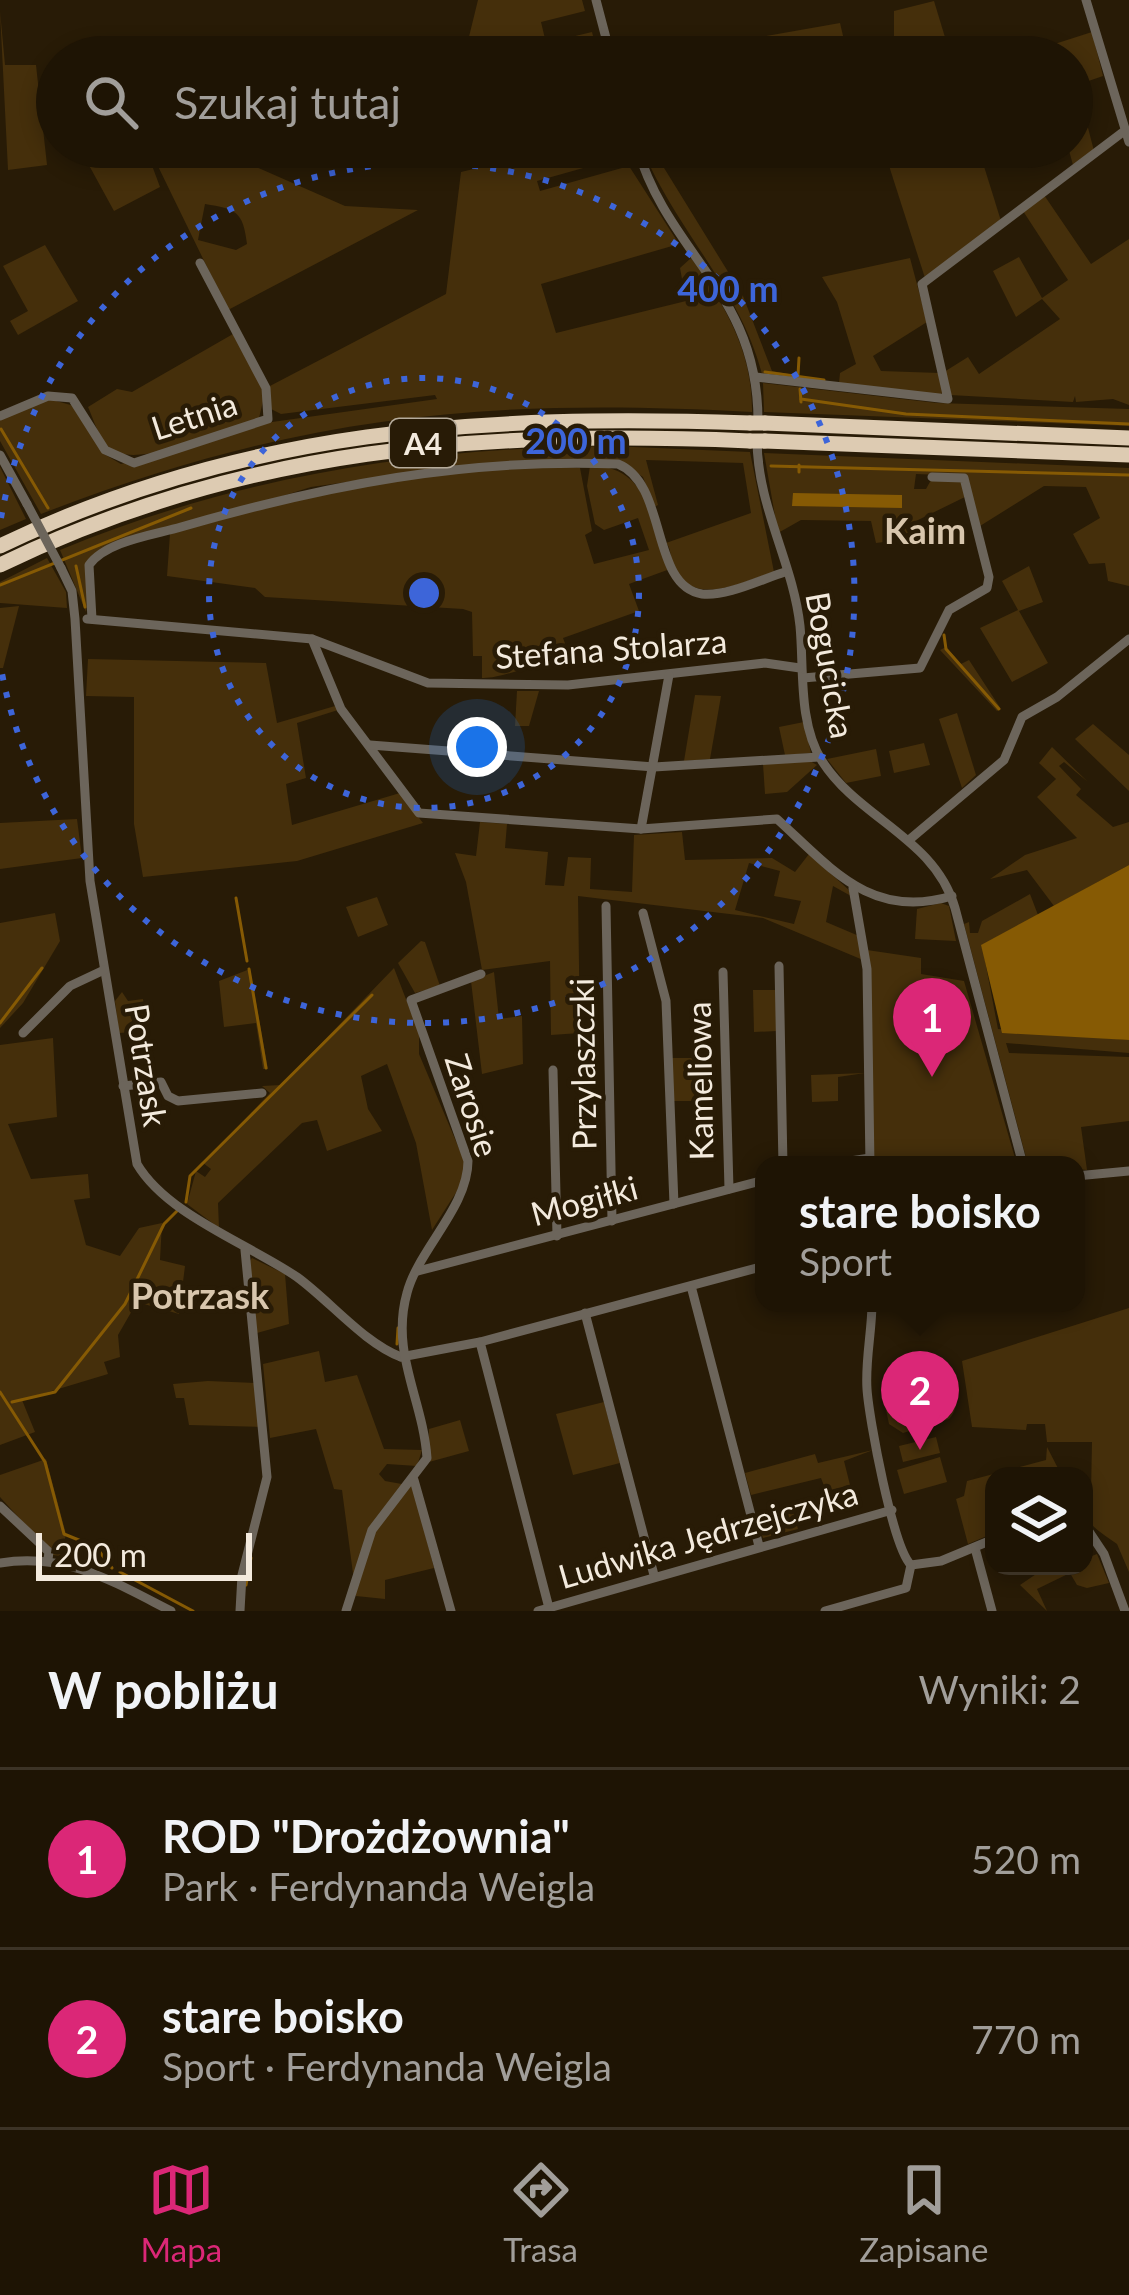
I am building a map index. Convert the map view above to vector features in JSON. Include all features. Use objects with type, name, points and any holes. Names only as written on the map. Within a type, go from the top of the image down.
[{"type":"highway","name":"A4","points":[[0,546],[168,479],[332,439],[529,419],[1129,455]]},
{"type":"highway","name":"A4","points":[[0,566],[174,495],[332,456],[507,437],[758,432],[1129,438]]},
{"type":"street","points":[[596,0],[605,36]]},
{"type":"street","points":[[1086,0],[1126,137],[1093,161]]},
{"type":"street","name":"Bogucicka","points":[[646,168],[665,212],[736,313],[756,377],[757,464],[800,627],[801,673],[820,757],[842,787],[909,840],[940,873],[952,896],[1021,1156]]},
{"type":"street","points":[[756,377],[948,399],[922,284],[1083,168]]},
{"type":"street","name":"Letnia","points":[[0,416],[48,396],[72,398],[105,450],[134,463],[268,419],[266,388],[200,262]]},
{"type":"street","name":"Potrzask","points":[[0,455],[72,591],[83,820],[134,1155],[144,1176],[244,1250],[295,1276],[401,1357]]},
{"type":"street","points":[[92,619],[89,565],[123,544],[313,489],[436,471],[618,464],[643,485],[672,569],[684,586],[710,594],[785,572]]},
{"type":"street","name":"Stefana Stolarza","points":[[75,619],[312,639],[430,683],[568,685],[765,663],[801,673],[920,668],[950,610],[986,588],[989,577],[964,478],[932,477]]},
{"type":"street","points":[[312,639],[340,709],[419,813],[641,829],[777,819],[854,888],[918,906],[952,896]]},
{"type":"street","points":[[909,840],[1004,760],[1020,720],[1129,639]]},
{"type":"street","points":[[641,829],[670,675]]},
{"type":"street","points":[[370,745],[654,767],[820,757]]},
{"type":"street","points":[[854,888],[867,969],[870,1156]]},
{"type":"street","name":"Przylaszczki","points":[[606,906],[611,1220]]},
{"type":"street","points":[[643,914],[666,1001],[674,1204]]},
{"type":"street","points":[[779,966],[783,1156]]},
{"type":"street","points":[[23,1033],[70,986],[104,970]]},
{"type":"street","name":"Kameliowa","points":[[723,972],[729,1189]]},
{"type":"street","name":"Zarosie","points":[[401,1357],[407,1292],[418,1271],[417,1261],[468,1180],[468,1161],[411,1000],[481,974]]},
{"type":"street","points":[[553,1070],[556,1236]]},
{"type":"street","points":[[123,1086],[161,1082],[168,1096],[178,1101],[262,1093]]},
{"type":"street","points":[[1085,1175],[1129,1171]]},
{"type":"street","name":"Mogiłki","points":[[418,1271],[755,1182]]},
{"type":"street","points":[[240,1611],[241,1586],[267,1477],[244,1250]]},
{"type":"street","points":[[346,1611],[372,1530],[427,1458],[425,1433],[401,1357],[480,1342],[755,1269]]},
{"type":"street","points":[[691,1286],[759,1546]]},
{"type":"street","points":[[871,1312],[867,1392],[904,1559],[911,1565]]},
{"type":"street","points":[[586,1313],[654,1574]]},
{"type":"street","points":[[480,1342],[544,1609]]},
{"type":"street","points":[[414,1480],[451,1611]]},
{"type":"street","points":[[0,1505],[49,1552],[48,1559]]},
{"type":"street","name":"Ludwika Jędrzejczyka","points":[[544,1609],[892,1510]]},
{"type":"street","points":[[1093,1538],[1125,1611]]},
{"type":"street","points":[[911,1565],[985,1544]]},
{"type":"street","points":[[975,1548],[992,1611]]},
{"type":"street","points":[[0,1563],[48,1559],[91,1572],[171,1611]]},
{"type":"street","points":[[825,1611],[906,1588],[911,1565]]},
{"type":"shaded area","points":[[478,0],[582,0],[585,11],[541,22],[544,36],[469,36]]},
{"type":"shaded area","points":[[934,1],[945,36],[894,36],[894,11]]},
{"type":"shaded area","points":[[0,11],[5,65],[36,65],[36,166],[8,170]]},
{"type":"shaded area","points":[[840,23],[843,36],[766,36]]},
{"type":"shaded area","points":[[1093,36],[1103,76],[1093,79]]},
{"type":"shaded area","points":[[90,168],[153,168],[160,187],[114,211]]},
{"type":"shaded area","points":[[159,168],[259,168],[345,206],[418,210],[228,310]],"holes":[[[205,204],[231,210],[240,218],[247,244],[236,250],[198,240]]]},
{"type":"shaded area","points":[[583,168],[537,181],[540,191],[630,168],[679,244],[541,284],[556,333],[686,301],[680,268],[691,258],[735,330],[748,369],[752,412],[563,408],[390,421],[221,455],[41,514],[0,441],[0,419],[49,399],[78,407],[104,454],[121,464],[272,422],[437,399],[435,395],[281,414],[271,409],[268,387],[446,294],[461,172]]},
{"type":"shaded area","points":[[651,168],[664,168],[743,296],[772,371],[839,383],[840,373],[856,364],[837,302],[822,277],[910,258],[927,322],[873,356],[881,371],[940,373],[943,392],[939,396],[762,374],[727,292]]},
{"type":"shaded area","points":[[890,168],[985,168],[1001,221],[925,278]]},
{"type":"shaded area","points":[[1044,195],[1091,264],[1129,239],[1129,405],[1113,399],[1076,402],[1075,396],[1073,402],[950,395],[944,372],[968,357],[979,374],[1060,319],[1042,299],[1016,317],[993,271],[1019,257],[1042,298],[1068,280],[1023,211]]},
{"type":"shaded area","points":[[45,245],[78,301],[18,335],[10,321],[28,311],[3,266]]},
{"type":"shaded area","points":[[233,334],[265,393],[259,418],[141,455],[124,454],[107,445],[88,407],[117,389],[132,392]]},
{"type":"shaded area","points":[[763,383],[937,403],[1129,409],[1129,426],[764,412]]},
{"type":"shaded area","points":[[610,446],[750,452],[774,572],[709,590],[686,583],[674,568],[666,543],[751,513],[743,463],[646,460],[658,505],[654,507],[643,477],[618,461],[433,470],[311,487],[95,555],[86,612],[60,550],[195,503],[330,471],[469,453]]},
{"type":"shaded area","points":[[764,453],[1129,468],[1129,586],[1108,581],[1105,563],[1089,564],[1073,534],[1100,518],[1086,487],[1044,486],[980,526],[967,476],[916,474],[914,489],[926,489],[931,480],[964,480],[967,496],[914,522],[917,538],[876,543],[871,521],[801,520],[778,533]]},
{"type":"shaded area","points":[[528,466],[580,468],[592,531],[585,535],[594,564],[649,550],[638,518],[604,530],[595,524],[587,486],[590,466],[609,468],[637,486],[653,516],[670,569],[629,584],[639,611],[563,638],[570,657],[501,676],[482,678],[482,656],[473,656],[472,612],[463,609],[265,597],[255,588],[167,576],[170,534],[373,483]]},
{"type":"shaded area","points":[[0,467],[26,519],[0,530]]},
{"type":"shaded area","points":[[793,493],[902,495],[902,508],[792,506]]},
{"type":"shaded area","points":[[47,558],[66,592],[67,608],[0,603],[0,582]]},
{"type":"shaded area","points":[[1029,566],[1043,602],[1019,611],[1048,663],[1012,682],[980,628],[1018,610],[1002,581]]},
{"type":"shaded area","points":[[19,606],[3,668],[0,668],[0,608]]},
{"type":"shaded area","points":[[946,647],[961,664],[969,660],[1001,709],[997,711],[940,650]]},
{"type":"shaded area","points":[[88,659],[266,663],[277,723],[335,706],[338,710],[297,723],[306,778],[286,784],[292,825],[400,793],[423,823],[297,861],[143,877],[134,824],[134,697],[86,696]]},
{"type":"shaded area","points":[[517,691],[539,691],[529,726],[515,726]]},
{"type":"shaded area","points":[[695,695],[721,696],[710,759],[684,761]]},
{"type":"shaded area","points":[[957,713],[976,775],[962,788],[939,719]]},
{"type":"shaded area","points":[[804,722],[811,753],[785,755],[779,727]]},
{"type":"shaded area","points":[[1093,724],[1129,755],[1129,791],[1075,739]]},
{"type":"shaded area","points":[[924,743],[930,765],[894,773],[889,751]]},
{"type":"shaded area","points":[[1052,747],[1088,782],[1064,762],[1059,766],[1081,789],[1076,795],[1113,827],[1129,822],[1129,865],[1054,906],[1027,870],[990,879],[1025,855],[1077,838],[1037,797],[1056,779],[1039,763]]},
{"type":"shaded area","points":[[876,749],[881,776],[846,783],[827,759]]},
{"type":"shaded area","points":[[810,761],[817,765],[787,792],[765,794],[763,764]]},
{"type":"shaded area","points":[[77,819],[82,858],[0,869],[0,823]]},
{"type":"shaded area","points":[[480,822],[507,824],[505,848],[548,852],[545,885],[564,886],[568,857],[591,858],[590,889],[632,892],[634,835],[682,832],[685,860],[772,858],[795,872],[809,854],[850,891],[851,896],[833,886],[826,922],[859,936],[863,960],[763,918],[578,896],[580,1033],[551,1035],[550,961],[482,970],[466,882],[455,853],[476,856]],"holes":[[[749,863],[780,871],[774,896],[801,901],[794,924],[735,910]]]},
{"type":"shaded area","points":[[1129,865],[1129,1040],[1002,1033],[981,945]]},
{"type":"shaded area","points":[[1030,894],[1038,915],[982,945],[998,1029],[1129,1040],[1129,1053],[1006,1043],[1009,1053],[1129,1057],[1129,1121],[1081,1127],[1087,1170],[1085,1156],[1026,1156],[964,924],[969,922],[970,933],[978,933],[982,921]]},
{"type":"shaded area","points":[[377,897],[388,925],[358,937],[346,907]]},
{"type":"shaded area","points":[[941,903],[949,906],[956,941],[915,939],[917,909]]},
{"type":"shaded area","points":[[55,913],[60,941],[23,1003],[0,1028],[0,923]]},
{"type":"shaded area","points":[[421,941],[440,986],[415,993],[398,963]]},
{"type":"shaded area","points":[[867,950],[921,958],[921,974],[964,981],[1014,1156],[871,1156]]},
{"type":"shaded area","points":[[394,968],[419,1033],[419,1054],[466,1165],[464,1180],[432,1230],[416,1143],[387,1064],[361,1076],[368,1109],[382,1131],[327,1151],[317,1120],[302,1123],[218,1203],[219,1228],[187,1204],[196,1171],[205,1177],[211,1169],[203,1163],[270,1093],[262,1086],[281,1085]]},
{"type":"shaded area","points":[[250,969],[268,1069],[263,1069],[256,1023],[224,1027],[219,981]]},
{"type":"shaded area","points":[[494,972],[499,1019],[522,1016],[523,1064],[482,1074],[471,981]]},
{"type":"shaded area","points":[[753,990],[776,990],[777,1031],[754,1032]]},
{"type":"shaded area","points":[[122,992],[128,1001],[143,999],[148,1031],[119,1033],[115,1001]]},
{"type":"shaded area","points":[[53,1038],[57,1117],[8,1124],[31,1179],[88,1174],[90,1198],[74,1200],[86,1245],[120,1256],[139,1228],[162,1223],[160,1260],[185,1266],[179,1314],[137,1302],[118,1335],[120,1357],[104,1362],[108,1374],[22,1400],[35,1432],[0,1445],[0,1045]]},
{"type":"shaded area","points":[[672,1058],[696,1058],[697,1101],[672,1101]]},
{"type":"shaded area","points":[[865,1073],[838,1077],[838,1101],[812,1102],[811,1075]]},
{"type":"shaded area","points":[[252,1258],[285,1274],[289,1324],[257,1333],[248,1263]]},
{"type":"shaded area","points":[[1129,1308],[1129,1572],[1117,1544],[1093,1525],[1092,1442],[1047,1442],[1045,1424],[1027,1424],[1026,1430],[972,1427],[962,1361]]},
{"type":"shaded area","points":[[319,1351],[325,1382],[357,1375],[384,1449],[422,1450],[417,1466],[387,1464],[379,1474],[385,1481],[413,1486],[434,1568],[385,1580],[385,1599],[356,1596],[342,1490],[334,1489],[316,1429],[270,1438],[263,1364]]},
{"type":"shaded area","points":[[939,1377],[956,1395],[949,1419],[903,1433],[889,1424],[885,1405],[895,1390]]},
{"type":"shaded area","points":[[258,1383],[263,1427],[189,1425],[184,1398],[176,1398],[173,1384]]},
{"type":"shaded area","points":[[604,1402],[620,1463],[573,1475],[556,1414]]},
{"type":"shaded area","points":[[460,1420],[469,1451],[429,1462],[429,1429]]},
{"type":"shaded area","points":[[936,1437],[940,1453],[903,1462],[899,1446]]},
{"type":"shaded area","points":[[1047,1447],[1057,1467],[1020,1467],[1046,1460]]},
{"type":"shaded area","points":[[873,1450],[844,1461],[850,1485],[826,1491],[821,1478],[751,1495],[745,1473],[815,1454],[818,1463]]},
{"type":"shaded area","points":[[940,1457],[947,1482],[904,1494],[897,1470]]},
{"type":"shaded area","points":[[46,1459],[66,1534],[61,1556],[53,1555],[0,1497],[0,1475]]},
{"type":"shaded area","points":[[985,1476],[985,1537],[968,1544],[956,1499],[964,1496],[967,1481]]},
{"type":"shaded area","points":[[792,1508],[798,1529],[763,1538],[757,1517]]},
{"type":"shaded area","points":[[1097,1554],[1109,1583],[1087,1588],[1077,1585],[1071,1575],[1093,1575],[1093,1556]]},
{"type":"shaded area","points":[[1035,1575],[1066,1575],[1037,1589],[1047,1611],[1020,1585]]},
{"type":"waterway","points":[[798,375],[799,358]]},
{"type":"waterway","points":[[765,372],[824,380]]},
{"type":"waterway","points":[[800,389],[801,402]]},
{"type":"waterway","points":[[801,399],[906,414],[1129,424]]},
{"type":"waterway","points":[[1,429],[48,508]]},
{"type":"waterway","points":[[799,465],[799,472]]},
{"type":"waterway","points":[[771,466],[1129,475]]},
{"type":"waterway","points":[[0,585],[191,508]]},
{"type":"waterway","points":[[76,566],[85,607]]},
{"type":"waterway","points":[[944,635],[946,649],[999,709]]},
{"type":"waterway","points":[[236,898],[247,961]]},
{"type":"waterway","points":[[0,1023],[42,968]]},
{"type":"waterway","points":[[249,969],[266,1068]]},
{"type":"waterway","points":[[186,1202],[190,1176],[372,995]]},
{"type":"waterway","points":[[12,1402],[55,1392],[125,1304],[164,1224],[177,1211]]},
{"type":"waterway","points":[[397,1344],[398,1328]]},
{"type":"waterway","points":[[0,1392],[45,1462],[64,1534],[96,1547],[112,1568]]},
{"type":"waterway","points":[[246,1585],[251,1558]]},
{"type":"waterway","points":[[120,1572],[193,1611]]},
{"type":"place","name":"ROD \"Drożdżownia\"","points":[[932,1077]]},
{"type":"place","name":"stare boisko","points":[[920,1450]]},
{"type":"district","name":"Kaim","points":[[925,530]]},
{"type":"district","name":"Potrzask","points":[[200,1295]]}]
